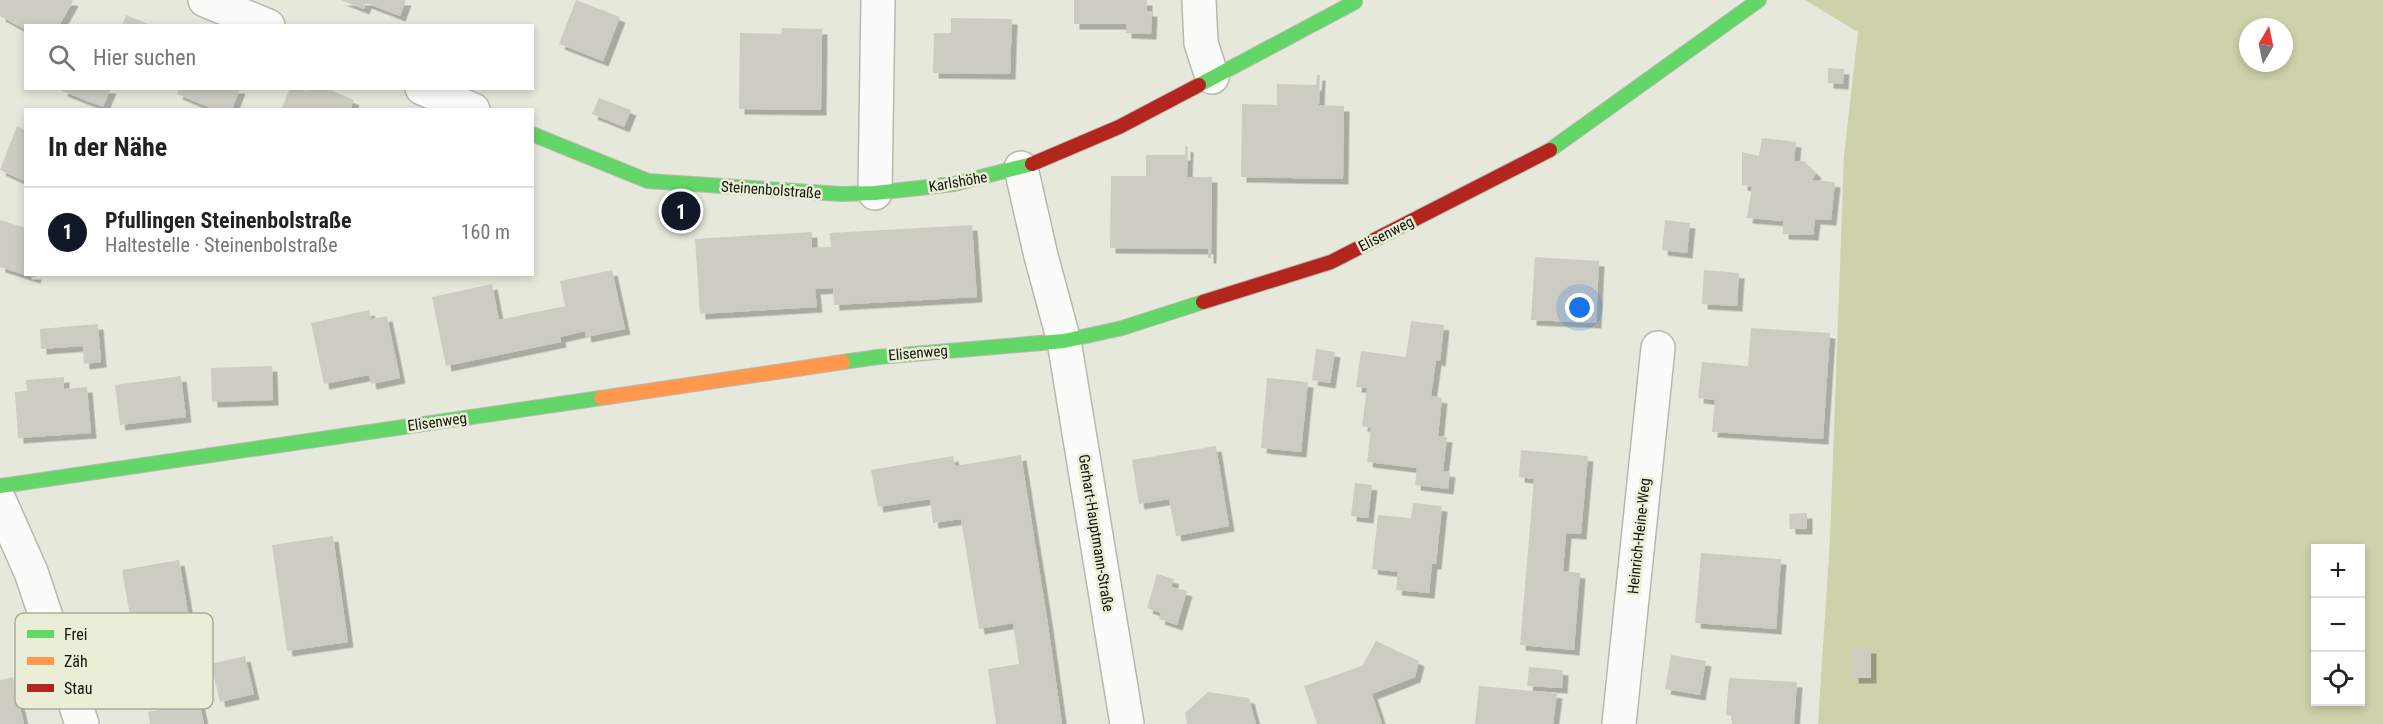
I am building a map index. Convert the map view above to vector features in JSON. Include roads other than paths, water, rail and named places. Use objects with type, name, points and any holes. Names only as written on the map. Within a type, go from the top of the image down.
[{"type":"street","points":[[206,0],[263,24]]},
{"type":"street","points":[[875,193],[878,0]]},
{"type":"street","points":[[1199,0],[1201,43],[1212,76]]},
{"type":"street","name":"Elisenweg","points":[[0,486],[878,357],[1064,341],[1122,328],[1331,262],[1548,151],[1759,0]]},
{"type":"street","name":"Karlshöhe","points":[[875,193],[954,184],[1021,168],[1059,154],[1119,127],[1355,2]]},
{"type":"street","points":[[427,90],[468,108]]},
{"type":"street","name":"Steinenbolstraße","points":[[534,135],[648,181],[807,193],[875,193]]},
{"type":"street","points":[[1021,168],[1041,256],[1064,341]]},
{"type":"street","name":"Gerhart-Hauptmann-Straße","points":[[1064,341],[1127,724]]},
{"type":"street","name":"Heinrich-Heine-Weg","points":[[1619,724],[1658,348]]},
{"type":"street","points":[[0,502],[31,572],[44,613]]},
{"type":"street","points":[[76,709],[81,724]]},
{"type":"place","name":"Pfullingen Steinenbolstraße","points":[[681,211]]}]
